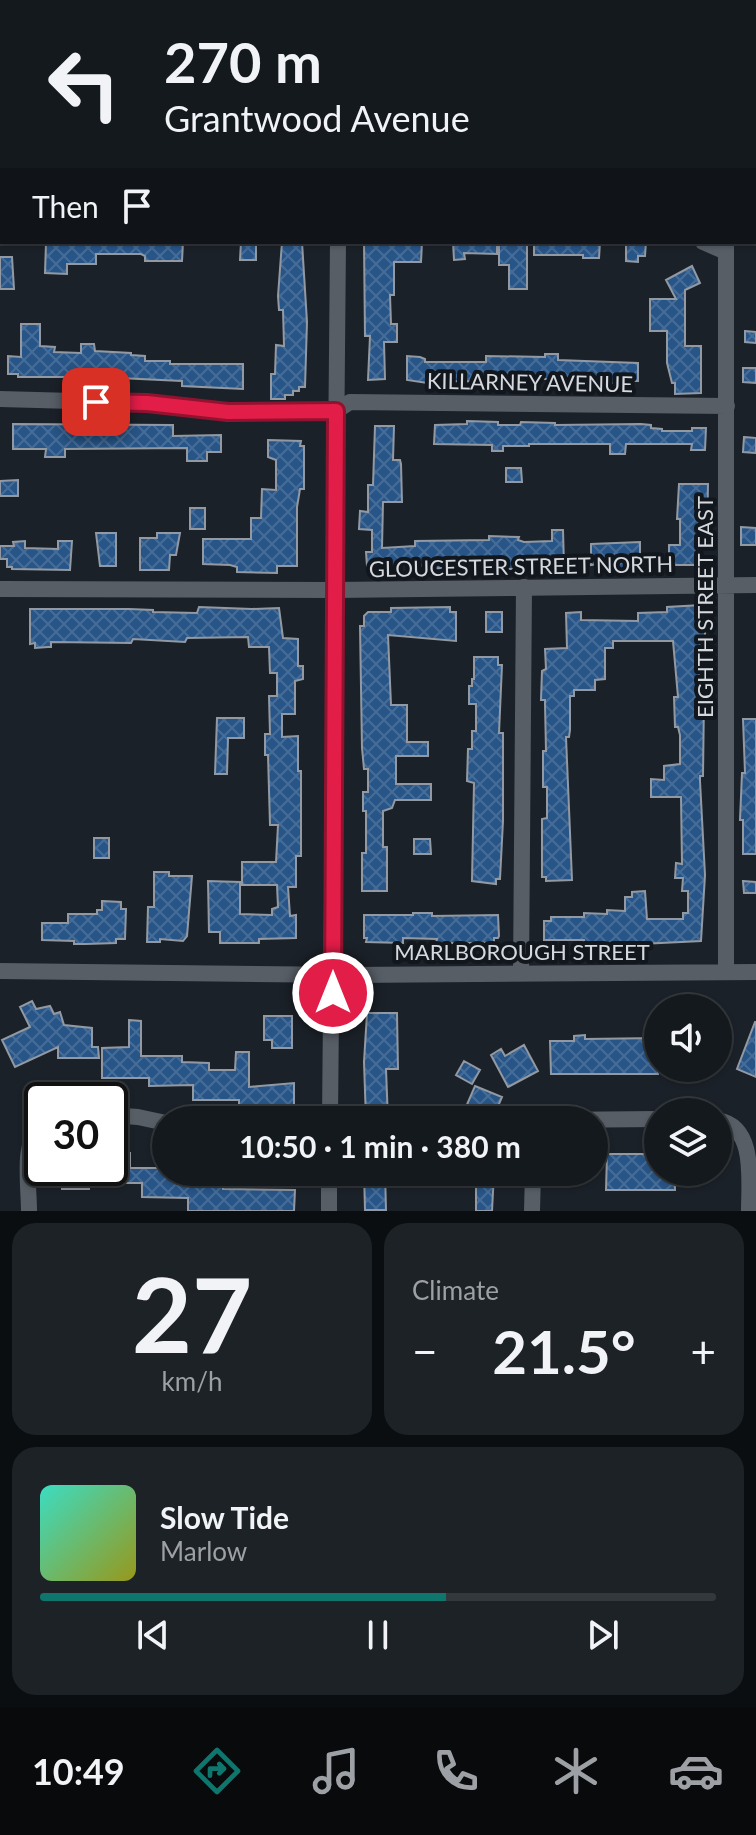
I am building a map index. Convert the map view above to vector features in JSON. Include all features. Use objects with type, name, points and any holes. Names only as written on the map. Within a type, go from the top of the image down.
[{"type":"street","points":[[330,1106],[338,244]]},
{"type":"street","name":"EIGHTH STREET EAST","points":[[726,247],[726,972]]},
{"type":"street","name":"KILLARNEY AVENUE","points":[[0,399],[147,403],[228,412],[336,411],[350,402],[727,406]]},
{"type":"street","name":"GLOUCESTER STREET NORTH","points":[[0,589],[335,590],[756,585]]},
{"type":"street","points":[[521,973],[524,587]]},
{"type":"street","name":"MARLBOROUGH STREET","points":[[0,971],[333,974],[756,972]]},
{"type":"street","points":[[128,1116],[152,1120]]},
{"type":"street","points":[[608,1119],[644,1119]]},
{"type":"street","points":[[732,1124],[741,1130],[747,1141],[749,1211]]},
{"type":"street","points":[[29,1186],[29,1211]]},
{"type":"street","points":[[329,1186],[329,1211]]},
{"type":"street","points":[[532,1211],[533,1186]]},
{"type":"building","points":[[46,244],[183,244],[182,261],[145,261],[145,256],[141,254],[96,254],[96,264],[67,264],[67,274],[45,273]]},
{"type":"building","points":[[241,244],[256,244],[256,260],[240,260]]},
{"type":"building","points":[[282,244],[302,244],[307,322],[305,387],[293,391],[293,395],[285,395],[285,399],[271,399],[276,345],[284,346],[283,310],[279,310]]},
{"type":"building","points":[[364,244],[422,244],[421,262],[394,262],[394,295],[390,295],[391,324],[397,324],[397,342],[384,342],[385,379],[368,380],[370,336],[365,336]]},
{"type":"building","points":[[453,244],[497,244],[497,254],[464,253],[465,259],[454,260]]},
{"type":"building","points":[[534,244],[600,244],[599,258],[534,255]]},
{"type":"building","points":[[626,244],[646,244],[645,256],[638,256],[638,262],[626,261]]},
{"type":"building","points":[[499,245],[527,245],[527,289],[509,289],[509,265],[499,265]]},
{"type":"building","points":[[0,257],[12,257],[14,289],[0,289]]},
{"type":"building","points":[[692,266],[700,283],[685,290],[685,346],[701,346],[701,393],[675,394],[675,383],[672,383],[667,363],[667,331],[650,331],[650,299],[676,299],[666,280]]},
{"type":"building","points":[[21,324],[40,324],[40,346],[55,347],[54,352],[81,353],[81,344],[94,344],[95,351],[131,353],[145,356],[145,361],[243,364],[243,389],[182,386],[182,381],[18,377],[18,374],[8,374],[8,356],[21,357]]},
{"type":"building","points":[[745,331],[756,332],[756,343],[745,342]]},
{"type":"building","points":[[545,354],[558,354],[558,360],[638,363],[638,381],[572,383],[572,379],[525,379],[525,382],[441,381],[441,385],[407,380],[407,356],[420,357],[425,362],[486,362],[486,356],[545,357]]},
{"type":"building","points":[[743,368],[756,368],[756,383],[743,382]]},
{"type":"building","points":[[467,421],[498,422],[498,425],[520,425],[521,422],[555,425],[641,424],[662,431],[706,428],[705,450],[691,450],[692,444],[626,444],[625,454],[610,454],[610,444],[529,444],[503,446],[503,451],[492,451],[492,445],[434,444],[435,425],[467,424]]},
{"type":"building","points":[[13,424],[173,425],[173,436],[221,435],[221,452],[207,452],[207,461],[187,461],[187,448],[65,449],[65,457],[45,457],[46,449],[13,449]]},
{"type":"building","points":[[375,426],[394,426],[393,460],[400,460],[401,464],[402,502],[383,502],[382,548],[415,546],[415,541],[489,540],[489,536],[519,537],[518,540],[524,542],[552,541],[552,530],[563,530],[564,565],[552,565],[552,560],[524,561],[519,569],[367,566],[366,552],[372,552],[372,530],[359,529],[360,511],[368,512],[368,485],[373,485]]},
{"type":"building","points":[[744,437],[756,438],[756,453],[743,452]]},
{"type":"building","points":[[268,440],[301,441],[300,446],[304,446],[304,489],[300,489],[297,507],[297,566],[277,566],[277,573],[237,572],[237,567],[230,565],[203,564],[203,539],[251,539],[251,518],[261,518],[262,489],[276,490],[276,460],[268,457]]},
{"type":"building","points":[[506,468],[521,468],[522,482],[506,482]]},
{"type":"building","points":[[18,480],[18,496],[0,496],[0,481]]},
{"type":"building","points":[[679,484],[708,484],[707,536],[696,540],[696,565],[669,565],[669,545],[680,545],[680,519],[677,519]]},
{"type":"building","points":[[190,508],[205,508],[205,529],[190,529]]},
{"type":"building","points":[[741,527],[756,528],[756,545],[741,545]]},
{"type":"building","points":[[96,533],[116,533],[116,566],[100,566]]},
{"type":"building","points":[[157,533],[180,533],[176,555],[170,555],[169,570],[140,570],[140,538],[157,538]]},
{"type":"building","points":[[25,541],[25,548],[58,549],[58,541],[72,541],[70,570],[7,567],[7,559],[0,559],[0,546],[14,546],[13,542]]},
{"type":"building","points":[[640,542],[640,569],[598,568],[598,564],[591,565],[591,544]]},
{"type":"building","points":[[701,605],[705,645],[700,645],[699,651],[699,698],[704,698],[703,776],[700,776],[700,781],[705,875],[701,941],[620,945],[584,943],[584,940],[544,940],[544,921],[551,921],[551,917],[584,917],[584,913],[625,911],[625,897],[632,897],[632,892],[645,891],[647,919],[683,919],[683,913],[688,913],[688,891],[682,891],[683,878],[675,878],[676,863],[682,864],[681,797],[651,797],[651,779],[664,780],[664,766],[680,764],[680,735],[678,727],[675,727],[674,697],[678,697],[673,641],[613,641],[613,648],[605,648],[605,679],[595,680],[595,690],[574,690],[574,696],[570,696],[570,730],[569,737],[566,737],[572,880],[546,881],[546,877],[542,877],[542,819],[547,818],[547,787],[543,787],[545,700],[541,700],[542,671],[546,669],[545,649],[567,648],[566,613],[581,612],[581,620],[638,621],[638,613],[667,612],[667,607]]},
{"type":"building","points":[[199,607],[279,608],[283,638],[298,639],[298,666],[303,666],[303,679],[295,681],[295,714],[282,714],[282,737],[298,736],[298,771],[301,771],[301,856],[296,856],[296,887],[288,887],[290,916],[296,915],[296,938],[259,939],[259,943],[220,943],[220,932],[209,932],[208,881],[240,882],[240,914],[272,915],[272,909],[278,907],[277,885],[242,885],[242,862],[276,862],[278,825],[270,825],[268,755],[265,755],[265,734],[270,734],[269,696],[277,696],[277,673],[270,673],[269,647],[249,647],[248,637],[187,638],[185,642],[133,639],[131,643],[51,642],[51,647],[35,648],[35,643],[30,644],[30,609],[197,613]]},
{"type":"building","points":[[450,607],[450,612],[456,612],[456,641],[388,635],[391,705],[407,705],[407,742],[428,742],[428,756],[396,756],[396,784],[431,784],[431,800],[395,800],[392,808],[383,811],[387,891],[362,891],[362,853],[366,853],[363,792],[368,792],[368,769],[364,769],[362,748],[360,626],[364,626],[364,616],[368,612],[391,612],[391,608]]},
{"type":"building","points":[[486,612],[502,612],[502,632],[486,632]]},
{"type":"building","points":[[474,657],[498,657],[498,665],[502,665],[499,733],[503,733],[503,821],[500,879],[496,879],[496,884],[472,881],[474,783],[467,781],[468,749],[472,749],[472,731],[476,731],[476,704],[469,704]]},
{"type":"building","points":[[217,718],[244,718],[244,738],[228,738],[227,774],[215,774]]},
{"type":"building","points":[[743,719],[756,719],[756,854],[743,854],[743,820],[740,820],[742,773],[745,773]]},
{"type":"building","points":[[94,838],[109,838],[109,858],[94,858]]},
{"type":"building","points":[[414,839],[430,839],[431,854],[414,854]]},
{"type":"building","points":[[154,872],[169,872],[169,876],[192,876],[187,936],[183,941],[160,939],[160,942],[147,942],[148,907],[154,907]]},
{"type":"building","points":[[743,881],[756,882],[756,893],[744,893]]},
{"type":"building","points":[[102,901],[121,902],[121,909],[126,909],[125,939],[116,939],[116,943],[86,944],[42,940],[42,923],[68,923],[68,914],[97,914],[97,910],[102,910]]},
{"type":"building","points":[[432,913],[432,916],[498,915],[499,936],[494,938],[494,942],[478,943],[436,943],[437,939],[403,938],[403,943],[366,942],[364,915]]},
{"type":"building","points":[[32,1001],[36,1009],[50,1006],[54,1014],[60,1012],[64,1025],[92,1028],[92,1047],[98,1047],[99,1058],[58,1058],[58,1047],[15,1067],[2,1040],[30,1027],[20,1007]]},
{"type":"building","points":[[367,1013],[397,1013],[398,1069],[386,1069],[387,1106],[366,1106]]},
{"type":"building","points":[[264,1016],[292,1016],[292,1048],[272,1048],[272,1040],[264,1040]]},
{"type":"building","points":[[129,1020],[141,1021],[141,1056],[182,1056],[182,1062],[209,1063],[209,1070],[235,1070],[236,1052],[249,1052],[249,1087],[294,1083],[294,1106],[239,1106],[239,1100],[193,1100],[193,1085],[149,1086],[149,1078],[102,1078],[102,1048],[129,1047]]},
{"type":"building","points":[[756,1022],[756,1077],[737,1069]]},
{"type":"building","points":[[585,1035],[585,1039],[644,1038],[644,1074],[551,1074],[550,1041],[574,1041],[574,1036]]},
{"type":"building","points":[[524,1045],[538,1071],[508,1087],[491,1055],[501,1049],[505,1056]]},
{"type":"building","points":[[464,1061],[480,1070],[472,1084],[456,1075]]},
{"type":"building","points":[[475,1086],[502,1097],[498,1106],[466,1106]]},
{"type":"building","points":[[128,1153],[130,1168],[152,1168],[152,1186],[295,1190],[294,1211],[188,1211],[188,1198],[142,1197],[142,1183],[128,1183]]},
{"type":"building","points":[[608,1154],[644,1154],[644,1186],[675,1186],[675,1190],[606,1190]]},
{"type":"building","points":[[62,1186],[89,1186],[89,1189],[62,1189]]},
{"type":"building","points":[[364,1186],[385,1186],[386,1210],[365,1210]]},
{"type":"building","points":[[476,1186],[493,1186],[492,1211],[476,1211]]},
{"type":"route","points":[[96,402],[147,403],[228,412],[336,411],[333,993]]}]
